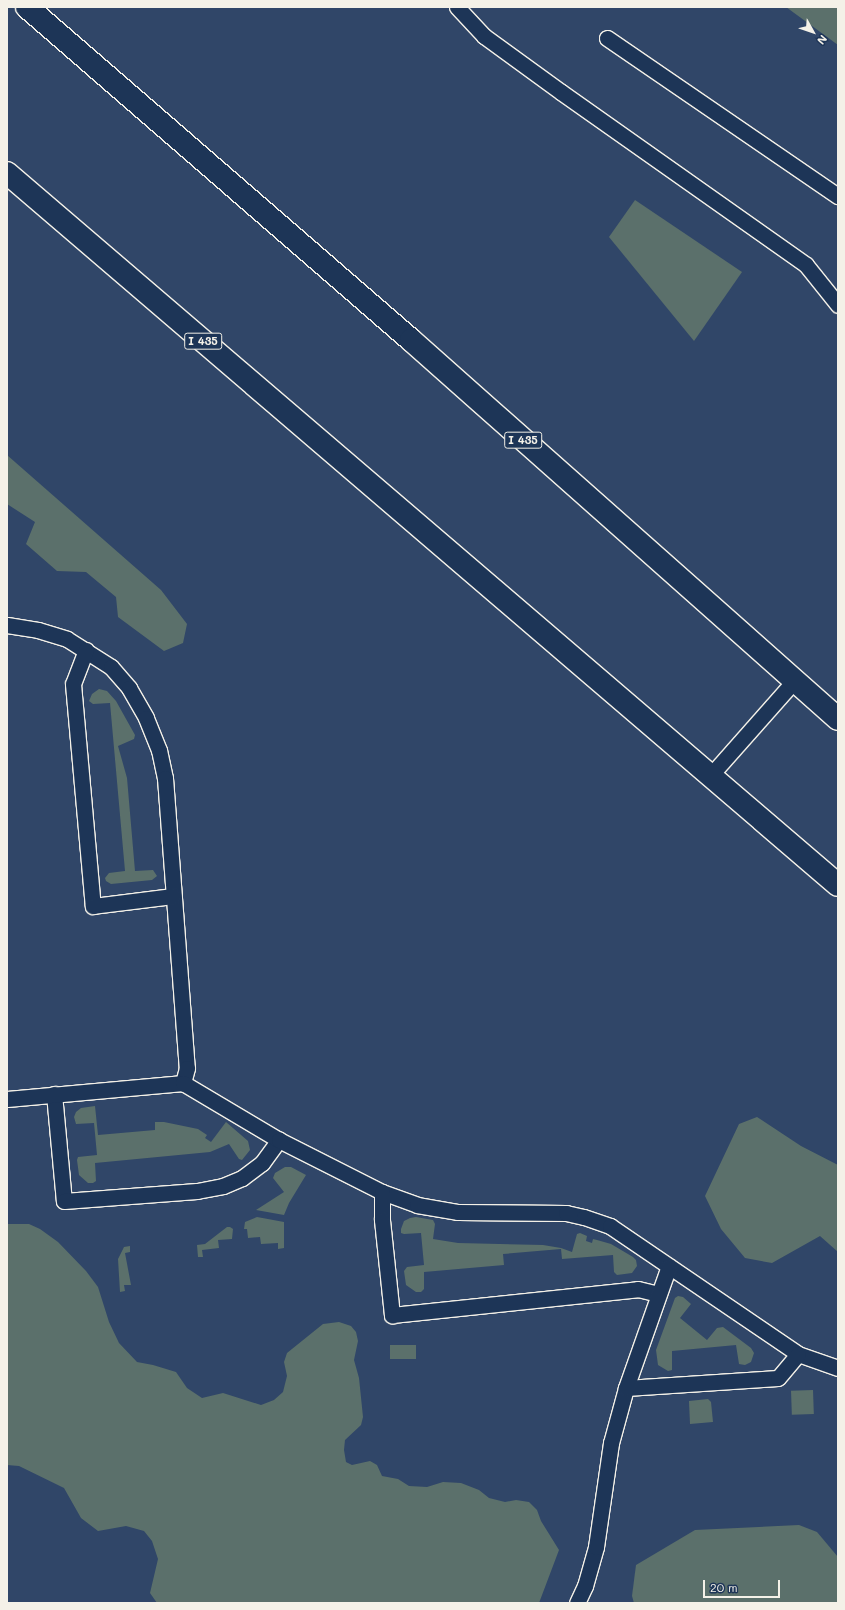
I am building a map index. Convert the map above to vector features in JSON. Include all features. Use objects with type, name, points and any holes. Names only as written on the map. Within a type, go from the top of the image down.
[{"type":"highway","name":"I 435","points":[[27,7],[411,340],[838,719]]},
{"type":"highway","points":[[40,7],[62,37]]},
{"type":"highway","name":"I 435","points":[[7,173],[838,885]]},
{"type":"lane","points":[[457,7],[484,36],[806,265],[838,305]]},
{"type":"lane","points":[[606,38],[838,196]]},
{"type":"lane","points":[[7,625],[38,630],[66,639],[86,650],[111,667],[129,688],[146,718],[159,750],[165,778],[187,1068],[183,1083]]},
{"type":"lane","points":[[86,650],[73,684],[93,906],[173,896]]},
{"type":"lane","points":[[710,776],[794,681]]},
{"type":"lane","points":[[7,1099],[183,1083],[279,1140],[382,1192],[417,1205],[458,1212],[566,1213],[584,1217],[610,1226],[798,1354],[838,1368]]},
{"type":"lane","points":[[54,1094],[64,1201],[197,1190],[223,1186],[242,1178],[262,1163],[279,1140]]},
{"type":"lane","points":[[382,1192],[382,1220],[392,1315],[638,1289],[658,1294]]},
{"type":"lane","points":[[577,1603],[585,1586],[596,1547],[611,1443],[626,1388],[669,1266]]},
{"type":"lane","points":[[626,1388],[778,1378],[798,1354]]},
{"type":"green space","points":[[786,7],[838,7],[838,45]]},
{"type":"green space","points":[[635,200],[742,272],[694,341],[609,237]]},
{"type":"green space","points":[[7,455],[161,590],[187,624],[183,643],[164,651],[118,617],[116,597],[86,572],[57,571],[26,544],[35,522],[7,504]]},
{"type":"green space","points":[[99,689],[107,691],[116,701],[135,735],[134,739],[118,746],[127,778],[135,871],[153,870],[157,876],[152,880],[111,884],[106,881],[105,878],[109,873],[125,871],[110,703],[93,704],[89,701],[92,694]]},
{"type":"green space","points":[[95,1106],[98,1135],[155,1130],[155,1122],[164,1122],[198,1129],[207,1135],[205,1138],[211,1142],[226,1122],[248,1141],[250,1150],[242,1160],[239,1159],[229,1144],[210,1152],[95,1163],[96,1181],[93,1183],[88,1183],[79,1175],[77,1160],[78,1157],[97,1155],[94,1123],[76,1124],[74,1117],[76,1112],[81,1108]]},
{"type":"green space","points":[[757,1117],[801,1146],[838,1165],[838,1252],[820,1236],[772,1263],[745,1258],[721,1229],[705,1196],[739,1124]]},
{"type":"green space","points":[[285,1167],[291,1167],[306,1175],[289,1203],[284,1215],[256,1210],[284,1192],[273,1178],[275,1173]]},
{"type":"green space","points":[[257,1217],[284,1222],[284,1248],[278,1249],[278,1243],[261,1244],[260,1237],[248,1238],[247,1229],[244,1229],[245,1222]]},
{"type":"green space","points":[[416,1217],[433,1220],[435,1224],[433,1239],[458,1243],[543,1245],[561,1248],[572,1252],[577,1234],[580,1233],[587,1236],[586,1241],[592,1243],[593,1239],[611,1244],[633,1257],[636,1260],[637,1266],[632,1273],[617,1275],[614,1272],[613,1255],[562,1259],[561,1249],[503,1254],[504,1265],[424,1272],[424,1289],[421,1292],[416,1292],[406,1285],[404,1271],[407,1267],[424,1265],[421,1233],[404,1234],[401,1233],[401,1229],[404,1221]]},
{"type":"green space","points":[[7,1224],[29,1224],[40,1229],[58,1242],[86,1271],[98,1287],[109,1322],[119,1343],[137,1362],[176,1372],[187,1388],[202,1398],[223,1393],[261,1405],[274,1400],[283,1392],[287,1376],[284,1362],[287,1353],[323,1324],[339,1322],[351,1326],[356,1332],[358,1341],[354,1360],[359,1378],[363,1417],[361,1425],[345,1440],[344,1450],[346,1462],[352,1465],[370,1461],[377,1465],[382,1476],[398,1479],[409,1486],[427,1487],[443,1482],[461,1483],[479,1490],[489,1498],[505,1502],[516,1500],[529,1502],[537,1510],[541,1521],[559,1550],[539,1603],[157,1603],[150,1593],[158,1559],[152,1541],[144,1531],[126,1526],[98,1531],[81,1518],[64,1488],[19,1466],[7,1465]]},
{"type":"green space","points":[[227,1227],[233,1229],[232,1239],[218,1240],[219,1248],[202,1250],[203,1257],[198,1257],[197,1245],[205,1244]]},
{"type":"green space","points":[[130,1246],[130,1252],[125,1253],[131,1285],[124,1285],[125,1291],[120,1292],[118,1259],[124,1247]]},
{"type":"green space","points":[[678,1296],[683,1297],[691,1304],[680,1318],[707,1340],[717,1328],[723,1327],[751,1348],[754,1353],[751,1362],[745,1365],[739,1364],[736,1345],[672,1351],[672,1370],[668,1371],[658,1365],[656,1350],[675,1298]]},
{"type":"green space","points":[[390,1345],[416,1345],[416,1359],[390,1359]]},
{"type":"green space","points":[[813,1390],[814,1414],[792,1415],[791,1391]]},
{"type":"green space","points":[[708,1399],[711,1402],[713,1422],[690,1424],[689,1401]]},
{"type":"green space","points":[[799,1525],[817,1532],[838,1557],[838,1603],[634,1603],[632,1596],[636,1565],[695,1530]]}]
